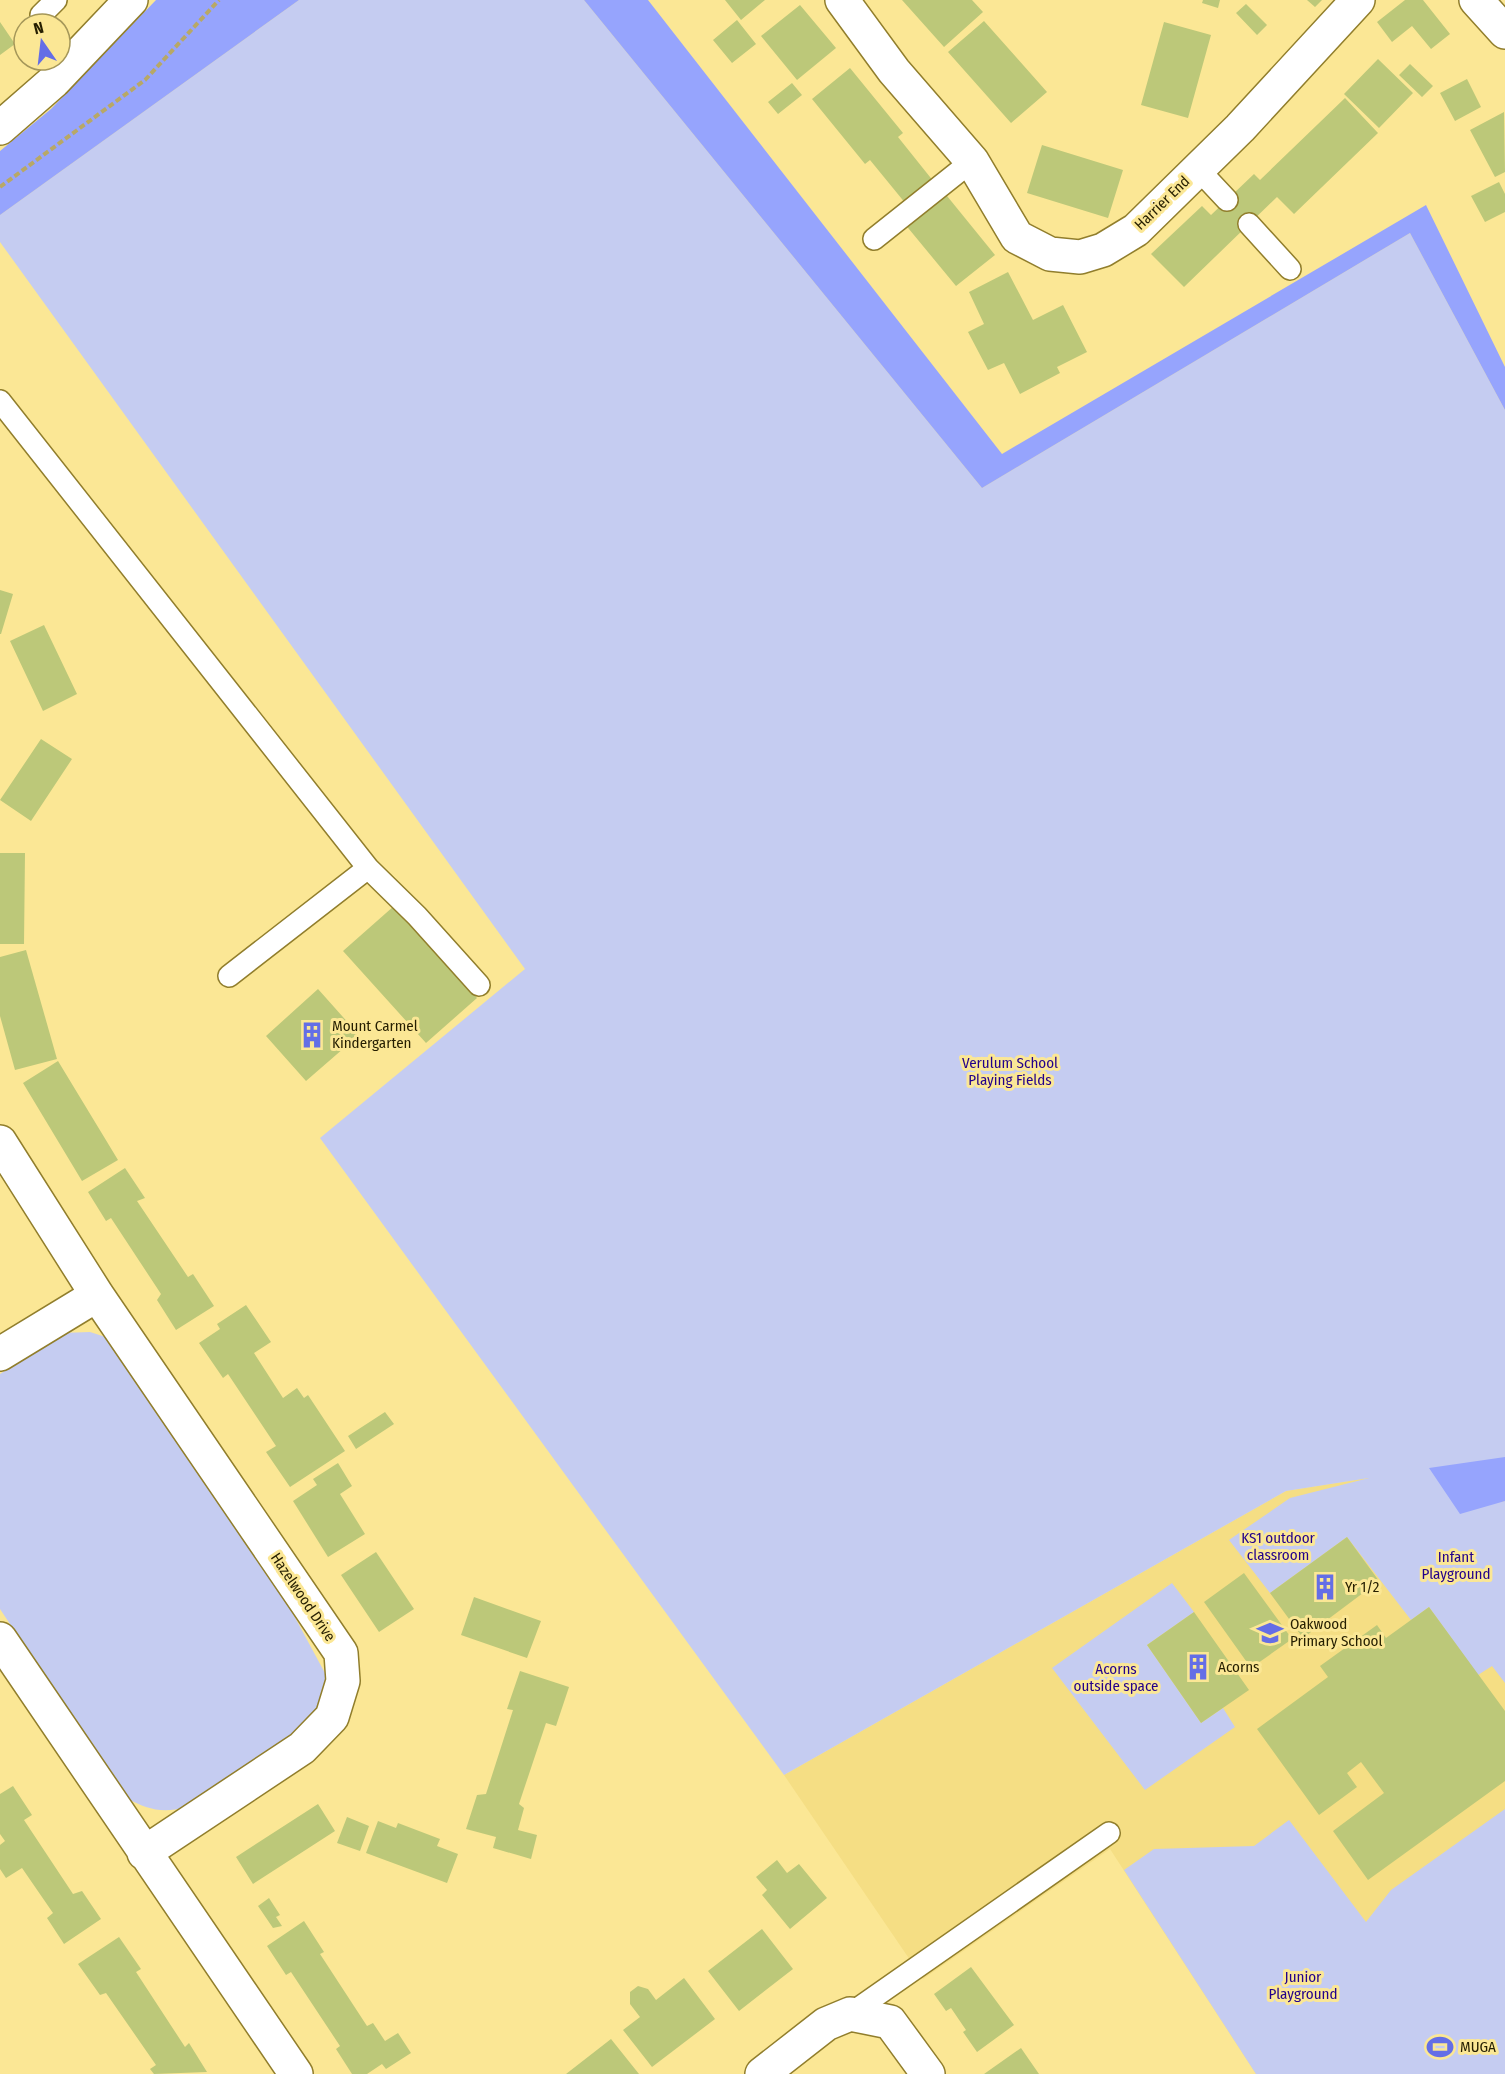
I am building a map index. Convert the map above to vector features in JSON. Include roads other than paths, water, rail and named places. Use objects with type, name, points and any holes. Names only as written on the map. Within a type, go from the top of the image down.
[{"type":"street","points":[[0,128],[54,81],[131,0]]},
{"type":"street","name":"Harrier End","points":[[842,0],[894,71],[972,161],[1017,237],[1050,254],[1080,257],[1103,250],[1136,230],[1240,128],[1358,0]]},
{"type":"street","points":[[1476,0],[1505,32]]},
{"type":"street","name":"Hazelwood Drive","points":[[0,1142],[97,1295],[341,1653],[343,1681],[332,1717],[302,1748],[144,1853]]},
{"type":"street","points":[[0,1354],[97,1295]]},
{"type":"street","points":[[0,1639],[296,2074]]},
{"type":"street","points":[[762,2074],[826,2024],[850,2014],[890,2022],[928,2074]]},
{"type":"lane","points":[[44,12],[56,0]]},
{"type":"lane","points":[[873,239],[972,161]]},
{"type":"lane","points":[[1198,169],[1227,200]]},
{"type":"lane","points":[[1249,224],[1290,269]]},
{"type":"lane","points":[[0,401],[368,868],[417,916],[479,985]]},
{"type":"lane","points":[[229,976],[368,868]]},
{"type":"lane","points":[[850,2014],[1109,1833]]},
{"type":"place","name":"Mount Carmel Kindergarten","points":[[312,1035]]},
{"type":"place","name":"Yr 1/2","points":[[1325,1587]]},
{"type":"place","name":"Oakwood Primary School","points":[[1270,1633]]},
{"type":"place","name":"Acorns","points":[[1198,1667]]},
{"type":"place","name":"MUGA","points":[[1440,2047]]},
{"type":"park label","name":"Verulum School Playing Fields","points":[[1010,1072]]},
{"type":"park label","name":"KS1 outdoor classroom","points":[[1278,1546]]},
{"type":"park label","name":"Infant Playground","points":[[1456,1566]]},
{"type":"park label","name":"Acorns outside space","points":[[1116,1678]]},
{"type":"park label","name":"Junior Playground","points":[[1303,1986]]}]
